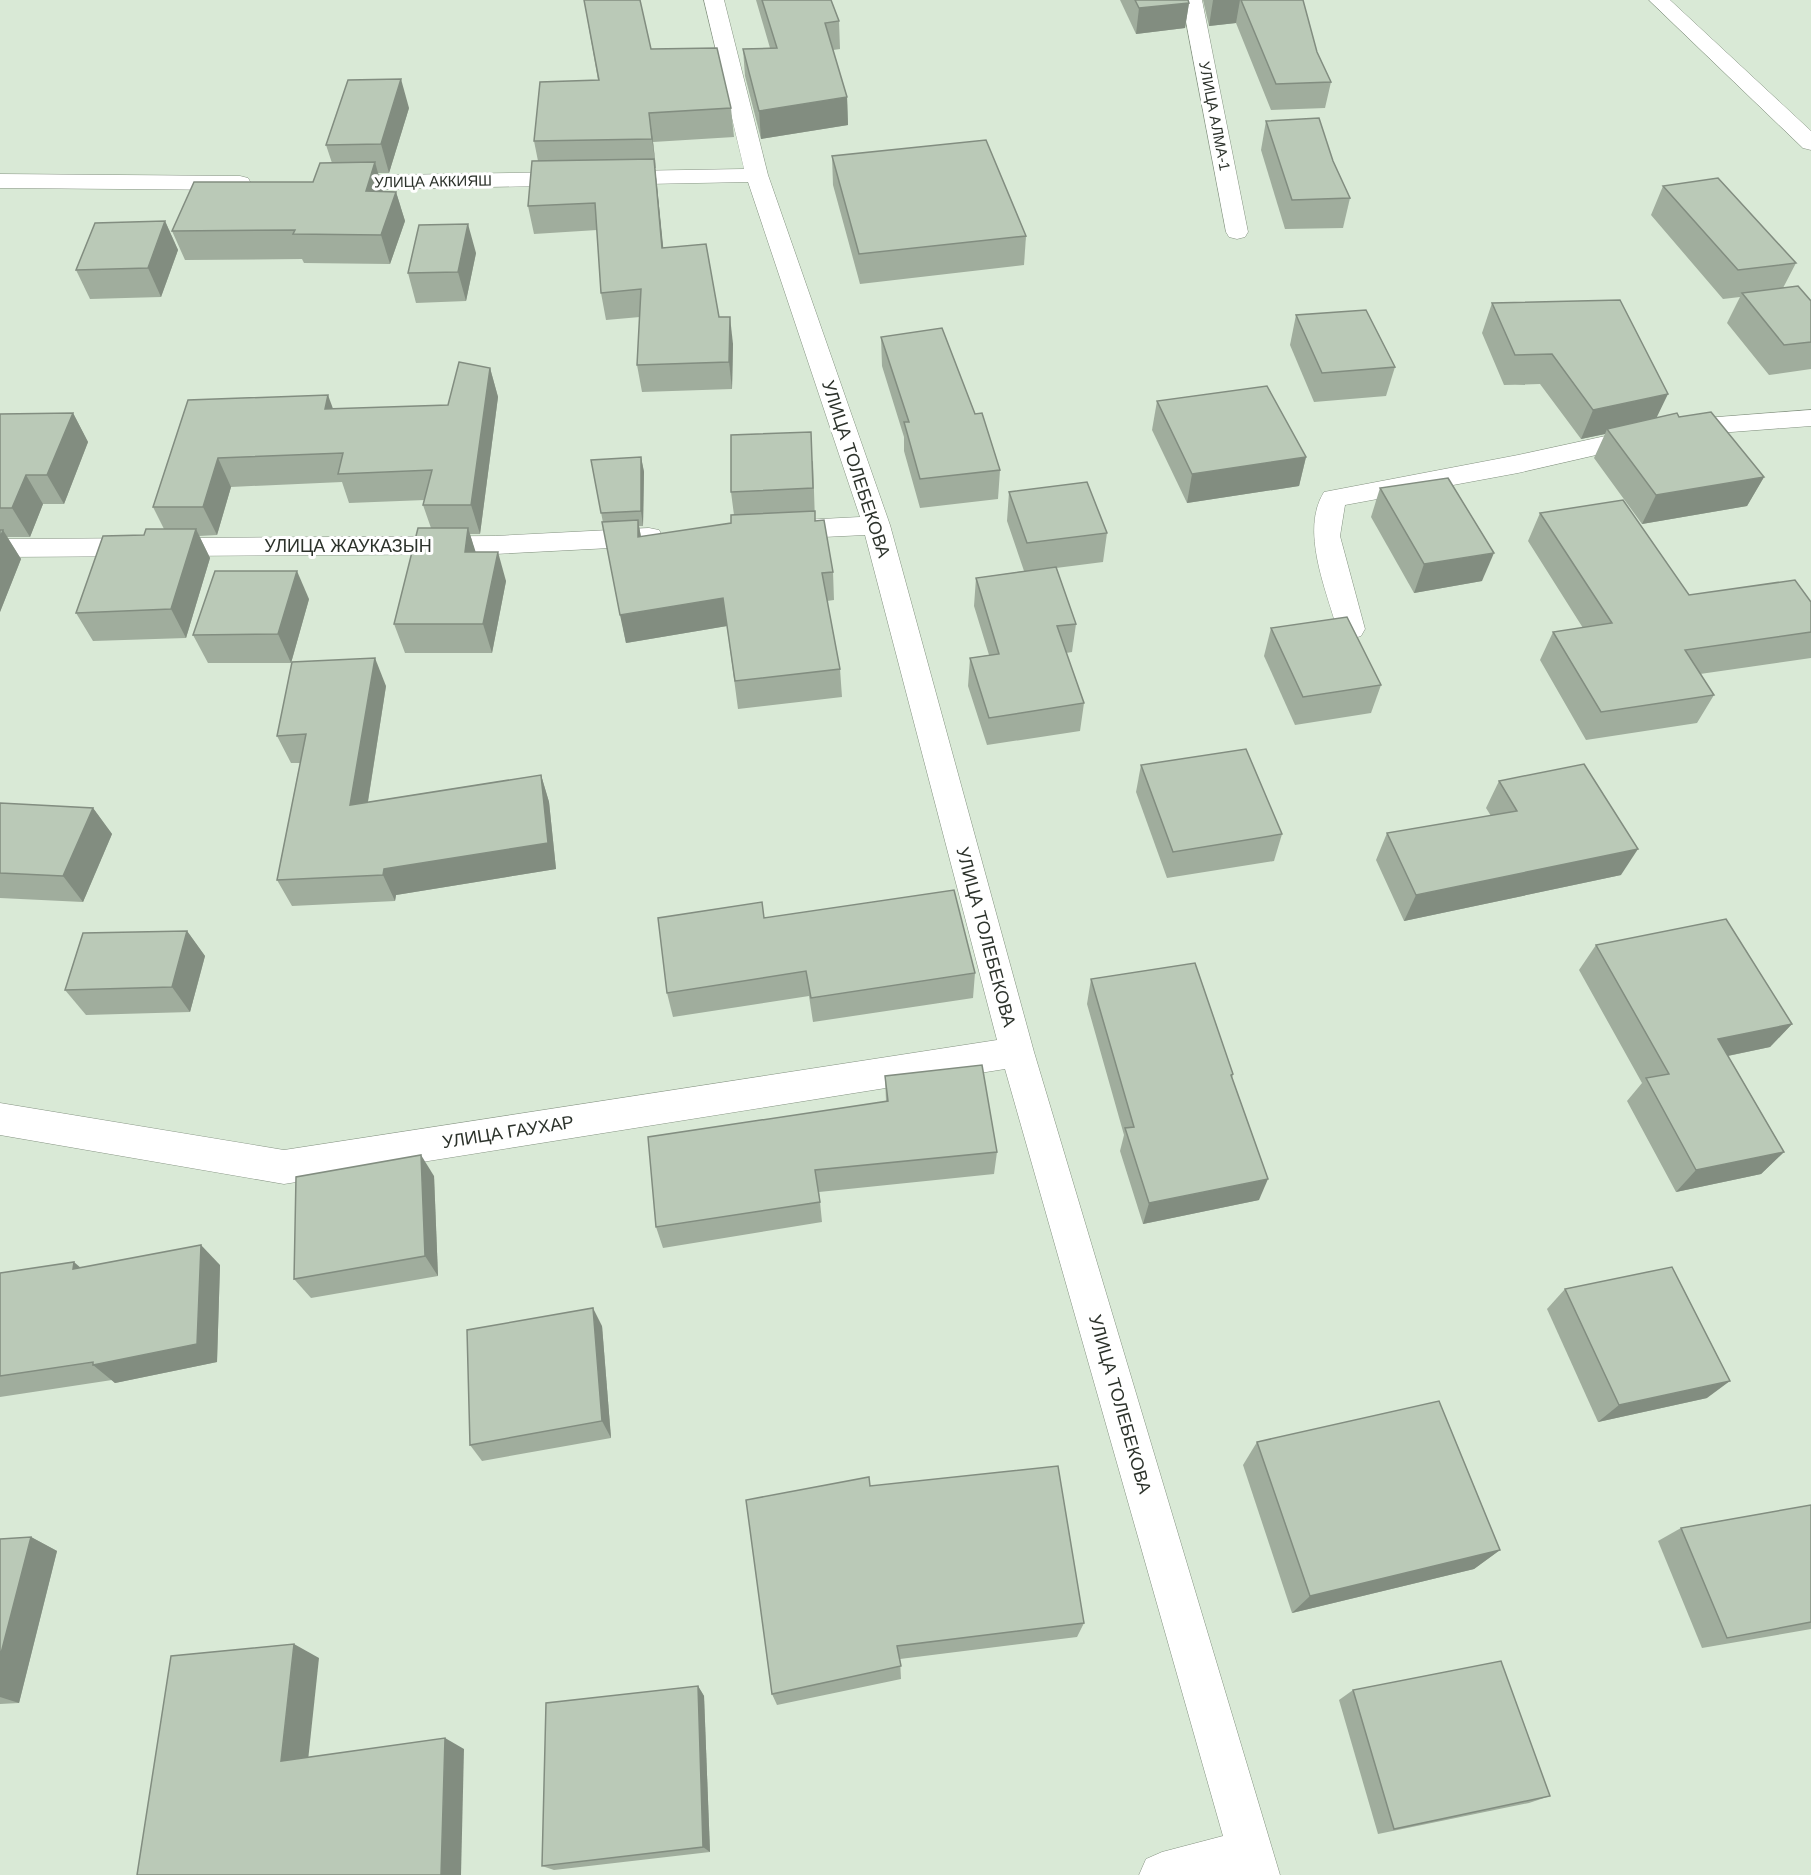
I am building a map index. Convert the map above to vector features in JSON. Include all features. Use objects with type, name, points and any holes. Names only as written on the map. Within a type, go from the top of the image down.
[{"type":"street","name":"УЛИЦА ТОЛЕБЕКОВА","points":[[714,0],[757,175],[876,525],[1017,1052],[1253,1864]]},
{"type":"street","name":"УЛИЦА АЛМА-1","points":[[1192,0],[1237,231]]},
{"type":"street","points":[[1659,0],[1811,142]]},
{"type":"street","name":"УЛИЦА АККИЯШ","points":[[318,183],[757,175]]},
{"type":"street","points":[[0,181],[259,183]]},
{"type":"street","points":[[1351,629],[1326,536],[1333,498],[1518,464],[1679,428],[1811,418]]},
{"type":"street","points":[[757,531],[876,525]]},
{"type":"street","name":"УЛИЦА ЖАУКАЗЫН","points":[[0,548],[495,545],[674,535]]},
{"type":"street","name":"УЛИЦА ГАУХАР","points":[[0,1119],[284,1167],[1017,1052]]},
{"type":"street","points":[[1162,1875],[1253,1864]]},
{"type":"building","points":[[584,0],[640,0],[651,49],[717,48],[731,108],[649,113],[652,139],[534,141],[540,82],[599,80]]},
{"type":"building","points":[[762,0],[831,0],[839,21],[825,23],[847,97],[759,111],[743,49],[777,48]]},
{"type":"building","points":[[1135,0],[1188,0],[1189,3],[1139,8]]},
{"type":"building","points":[[1241,0],[1303,0],[1317,52],[1331,82],[1276,84]]},
{"type":"building","points":[[401,79],[381,144],[326,145],[348,80]]},
{"type":"building","points":[[1319,118],[1333,161],[1350,198],[1292,200],[1266,121]]},
{"type":"building","points":[[986,140],[1026,236],[859,254],[832,156]]},
{"type":"building","points":[[654,159],[662,248],[706,244],[719,317],[730,317],[729,362],[637,365],[641,289],[601,293],[595,203],[528,206],[532,161]]},
{"type":"building","points":[[375,162],[366,191],[396,192],[381,235],[293,234],[295,230],[172,231],[194,182],[313,182],[320,163]]},
{"type":"building","points":[[1718,178],[1796,263],[1738,270],[1663,186]]},
{"type":"building","points":[[165,221],[148,268],[76,270],[95,223]]},
{"type":"building","points":[[468,224],[458,272],[408,273],[419,225]]},
{"type":"building","points":[[1798,286],[1811,301],[1811,342],[1784,345],[1742,293]]},
{"type":"building","points":[[1620,300],[1668,394],[1593,410],[1552,354],[1515,355],[1492,303]]},
{"type":"building","points":[[1366,310],[1395,367],[1322,373],[1296,315]]},
{"type":"building","points":[[942,328],[975,414],[982,413],[1000,470],[920,479],[904,422],[909,422],[881,337]]},
{"type":"building","points":[[459,362],[490,368],[471,505],[423,505],[432,470],[338,474],[343,453],[218,458],[203,507],[153,507],[188,400],[328,395],[325,409],[448,405]]},
{"type":"building","points":[[1267,386],[1306,457],[1192,474],[1157,401]]},
{"type":"building","points":[[1711,412],[1764,477],[1656,495],[1607,429],[1677,413],[1679,417]]},
{"type":"building","points":[[73,413],[47,475],[26,475],[12,508],[0,508],[0,414]]},
{"type":"building","points":[[811,432],[813,488],[731,492],[731,435]]},
{"type":"building","points":[[641,457],[641,511],[601,513],[591,460]]},
{"type":"building","points":[[1448,478],[1494,553],[1424,564],[1380,488]]},
{"type":"building","points":[[1087,482],[1107,533],[1027,543],[1009,492]]},
{"type":"building","points":[[1623,500],[1689,595],[1795,580],[1811,602],[1811,632],[1685,650],[1714,695],[1601,712],[1553,632],[1612,623],[1540,513]]},
{"type":"building","points":[[815,511],[815,521],[824,520],[833,572],[822,573],[840,669],[735,681],[723,598],[620,615],[602,522],[638,520],[638,537],[731,523],[731,515]]},
{"type":"building","points":[[418,528],[468,528],[465,552],[498,552],[483,624],[394,624]]},
{"type":"building","points":[[146,529],[196,529],[171,609],[76,613],[103,536],[144,535]]},
{"type":"building","points":[[1056,567],[1076,624],[1057,626],[1084,703],[989,718],[970,658],[999,654],[976,578]]},
{"type":"building","points":[[215,571],[297,571],[278,634],[193,635]]},
{"type":"building","points":[[1347,617],[1381,685],[1303,697],[1271,628]]},
{"type":"building","points":[[375,658],[350,805],[541,775],[548,843],[384,869],[383,875],[277,880],[306,734],[277,736],[292,662]]},
{"type":"building","points":[[1246,749],[1282,834],[1173,852],[1141,765]]},
{"type":"building","points":[[1584,764],[1638,849],[1416,895],[1387,833],[1517,811],[1499,781]]},
{"type":"building","points":[[0,803],[93,808],[63,876],[0,873]]},
{"type":"building","points":[[954,890],[975,973],[811,998],[806,971],[667,993],[658,918],[762,902],[764,918]]},
{"type":"building","points":[[1726,919],[1792,1024],[1718,1039],[1784,1152],[1696,1170],[1646,1078],[1669,1074],[1596,945]]},
{"type":"building","points":[[187,931],[172,987],[65,990],[83,933]]},
{"type":"building","points":[[1195,963],[1268,1179],[1149,1203],[1125,1128],[1134,1127],[1091,979]]},
{"type":"building","points":[[982,1065],[997,1152],[815,1170],[820,1202],[656,1227],[648,1137],[888,1101],[885,1076]]},
{"type":"building","points":[[421,1155],[425,1256],[294,1279],[296,1177]]},
{"type":"building","points":[[201,1245],[197,1344],[93,1365],[93,1362],[0,1376],[0,1273],[74,1262],[73,1269]]},
{"type":"building","points":[[1672,1267],[1730,1381],[1619,1405],[1565,1289]]},
{"type":"building","points":[[593,1308],[602,1421],[470,1445],[467,1330]]},
{"type":"building","points":[[1439,1401],[1500,1550],[1310,1596],[1257,1442]]},
{"type":"building","points":[[1058,1466],[1084,1623],[897,1646],[901,1666],[772,1694],[746,1500],[869,1477],[870,1486]]},
{"type":"building","points":[[1811,1505],[1811,1622],[1727,1638],[1681,1528]]},
{"type":"building","points":[[31,1537],[0,1657],[0,1539]]},
{"type":"building","points":[[294,1644],[281,1761],[445,1738],[441,1875],[137,1875],[171,1656]]},
{"type":"building","points":[[1501,1661],[1550,1796],[1394,1829],[1353,1690]]},
{"type":"building","points":[[698,1686],[703,1847],[542,1866],[546,1703]]}]
